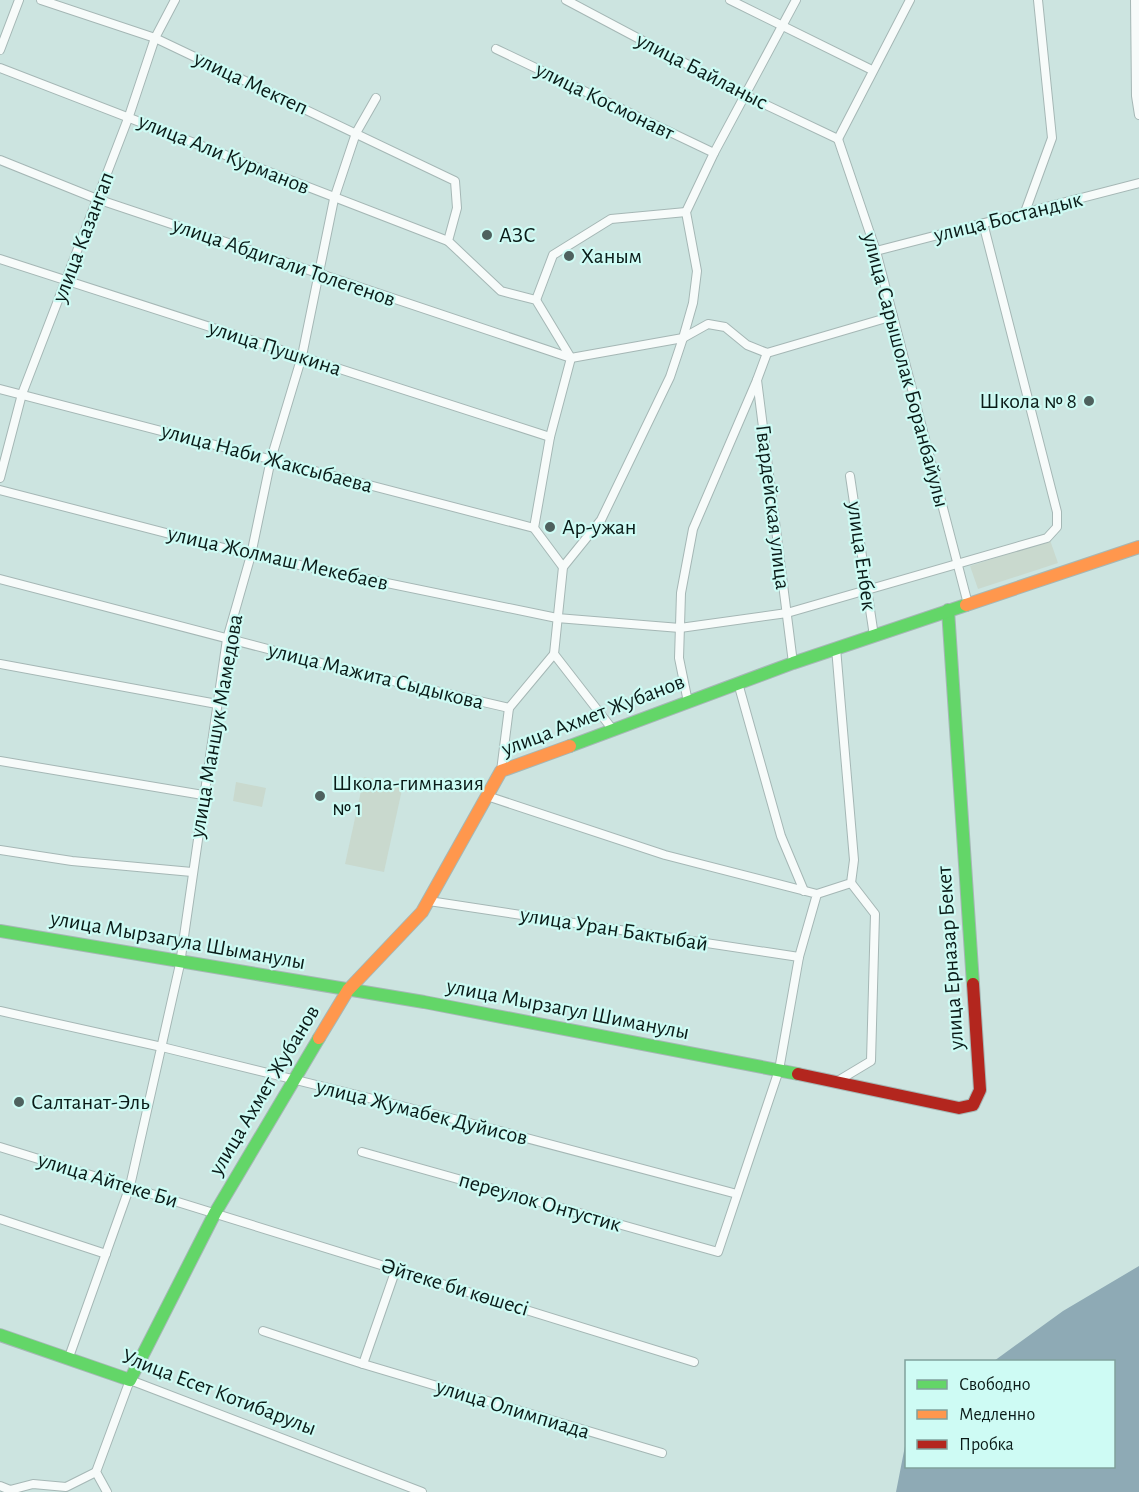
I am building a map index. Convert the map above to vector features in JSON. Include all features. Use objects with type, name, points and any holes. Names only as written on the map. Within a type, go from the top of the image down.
[{"type":"main road","name":"улица Ахмет Жубанов","points":[[130,1380],[215,1213],[348,990],[422,912],[501,771],[793,663],[1139,547]]},
{"type":"main road","name":"улица Ерназар Бекет","points":[[779,1070],[958,1108],[973,1105],[980,1090],[948,610]]},
{"type":"main road","name":"улица Мырзагула Шыманулы","points":[[0,931],[348,990]]},
{"type":"main road","name":"улица Мырзагул Шиманулы","points":[[348,990],[779,1070]]},
{"type":"main road","name":"Улица Есет Котибарулы","points":[[0,1335],[130,1380]]},
{"type":"street","points":[[0,50],[19,0]]},
{"type":"street","name":"улица Мектеп","points":[[41,0],[155,38],[455,181],[457,208],[448,241]]},
{"type":"street","name":"улица Казангап","points":[[0,478],[22,394],[67,282],[129,116],[155,38],[175,0]]},
{"type":"street","name":"улица Байланыс","points":[[566,0],[746,95],[838,139]]},
{"type":"street","points":[[730,0],[872,70]]},
{"type":"street","points":[[501,771],[509,708],[554,654],[564,567],[601,520],[670,377],[683,338],[693,303],[697,271],[686,212],[714,153],[796,0]]},
{"type":"street","points":[[838,139],[910,0]]},
{"type":"street","points":[[1024,212],[1052,138],[1038,0]]},
{"type":"street","points":[[1135,0],[1136,96],[1139,115]]},
{"type":"street","name":"улица Космонавт","points":[[496,49],[714,153]]},
{"type":"street","name":"улица Али Курманов","points":[[0,68],[129,116],[334,199],[448,241]]},
{"type":"street","name":"улица Маншук Мамедова","points":[[69,1357],[130,1186],[180,963],[227,639],[251,555],[271,459],[302,356],[334,199],[357,134],[376,98]]},
{"type":"street","name":"улица Сарышолак Боранбайулы","points":[[838,139],[876,251],[968,604]]},
{"type":"street","name":"улица Абдигали Толегенов","points":[[0,160],[97,199],[571,358]]},
{"type":"street","name":"улица Бостандык","points":[[876,251],[1139,183]]},
{"type":"street","points":[[536,300],[553,255],[611,219],[686,212]]},
{"type":"street","name":"улица Жолмаш Мекебаев","points":[[0,490],[251,555],[557,618],[680,628],[786,613],[1047,538],[1057,527],[1057,512],[983,223]]},
{"type":"street","points":[[448,241],[501,291],[536,300],[571,358],[550,436],[534,528],[564,567]]},
{"type":"street","name":"улица Пушкина","points":[[0,259],[550,436]]},
{"type":"street","points":[[571,358],[683,338],[708,324],[726,327],[747,345],[767,353],[893,316]]},
{"type":"street","name":"Гвардейская улица","points":[[767,353],[758,380],[793,663]]},
{"type":"street","points":[[688,702],[679,658],[681,593],[693,529],[758,380]]},
{"type":"street","name":"улица Наби Жаксыбаева","points":[[0,389],[534,528]]},
{"type":"street","name":"улица Енбек","points":[[850,476],[874,636]]},
{"type":"street","name":"улица Мажита Сыдыкова","points":[[0,579],[227,639],[509,708]]},
{"type":"street","points":[[836,648],[854,860],[851,883],[875,914],[871,1061],[836,1082]]},
{"type":"street","points":[[554,654],[613,730]]},
{"type":"street","points":[[0,664],[217,704]]},
{"type":"street","points":[[738,684],[781,836],[804,891]]},
{"type":"street","points":[[0,761],[203,795]]},
{"type":"street","points":[[487,796],[665,855],[816,894],[851,883]]},
{"type":"street","points":[[0,850],[72,861],[192,872]]},
{"type":"street","points":[[737,1194],[779,1070],[799,957],[816,894]]},
{"type":"street","name":"улица Уран Бактыбай","points":[[429,901],[799,957]]},
{"type":"street","name":"улица Жумабек Дуйисов","points":[[0,1011],[162,1047],[737,1194]]},
{"type":"street","name":"улица Айтеке Би","points":[[0,1147],[215,1213]]},
{"type":"street","name":"переулок Онтустик","points":[[362,1152],[718,1252],[737,1194]]},
{"type":"street","name":"Әйтеке би көшесі","points":[[215,1213],[694,1362]]},
{"type":"street","points":[[0,1219],[106,1254]]},
{"type":"street","points":[[363,1364],[396,1269]]},
{"type":"street","name":"улица Олимпиада","points":[[263,1331],[363,1364],[662,1454]]},
{"type":"street","points":[[0,1486],[10,1491],[33,1484],[66,1487],[96,1472],[130,1380]]},
{"type":"street","name":"Улица Есет Котибарулы","points":[[130,1380],[422,1492]]},
{"type":"street","points":[[96,1472],[107,1492]]},
{"type":"green space","points":[[1050,540],[1058,563],[978,589],[970,566]]},
{"type":"green space","points":[[364,777],[403,785],[384,872],[345,864]]},
{"type":"green space","points":[[236,782],[266,788],[262,807],[233,801]]},
{"type":"water","points":[[1139,1266],[1139,1492],[896,1492],[905,1446],[905,1468],[1115,1468],[1115,1360],[995,1360],[1063,1311]]},
{"type":"traffic: fast","points":[[570,746],[793,663],[966,605]]},
{"type":"traffic: fast","points":[[948,610],[973,984]]},
{"type":"traffic: fast","points":[[0,931],[424,1002],[798,1074]]},
{"type":"traffic: fast","points":[[0,1335],[130,1380],[215,1213],[319,1038]]},
{"type":"traffic: slow","points":[[966,605],[1139,547]]},
{"type":"traffic: slow","points":[[319,1038],[348,990],[422,912],[501,771],[570,746]]},
{"type":"traffic: jam","points":[[798,1074],[959,1108],[973,1105],[980,1090],[973,984]]},
{"type":"place","name":"АЗС","points":[[487,235]]},
{"type":"place","name":"Ханым","points":[[569,256]]},
{"type":"place","name":"Школа № 8","points":[[1089,401]]},
{"type":"place","name":"Ар-ужан","points":[[550,527]]},
{"type":"place","name":"Школа-гимназия № 1","points":[[320,796]]},
{"type":"place","name":"Салтанат-Эль","points":[[19,1102]]}]
